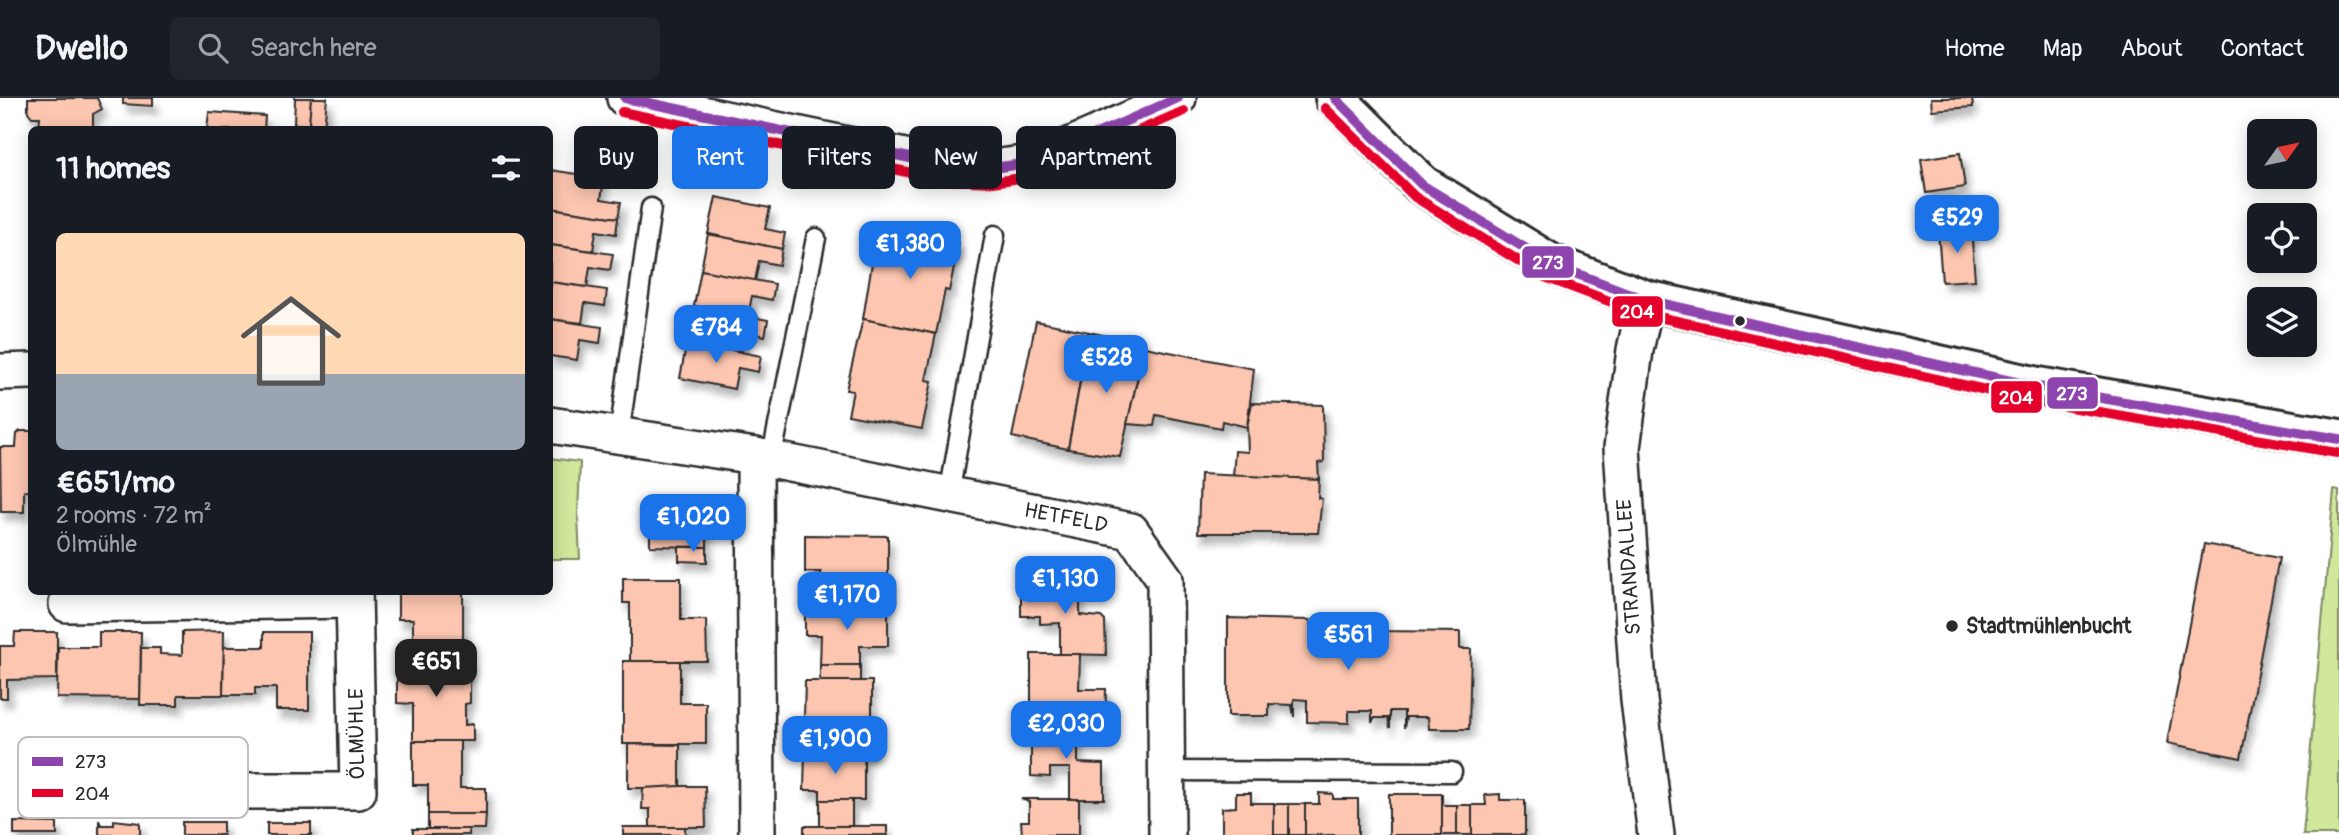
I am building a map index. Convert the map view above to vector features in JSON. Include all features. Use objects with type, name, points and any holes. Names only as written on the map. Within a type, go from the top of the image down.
[{"type":"street","points":[[625,98],[948,166],[992,168],[1031,163],[1178,98]]},
{"type":"street","points":[[1335,98],[1422,185],[1550,264],[1646,300],[1735,317],[2030,386],[2339,439]]},
{"type":"street","name":"STRANDALLEE","points":[[1646,300],[1635,350],[1622,448],[1639,700],[1656,835]]},
{"type":"street","points":[[0,372],[28,371]]},
{"type":"street","name":"HETFELD","points":[[553,425],[763,458],[1131,531],[1165,579],[1167,835]]},
{"type":"street","points":[[757,835],[763,458]]},
{"type":"street","name":"ÖLMÜHLE","points":[[66,604],[354,596],[358,791],[248,791]]},
{"type":"lane","points":[[619,436],[651,208]]},
{"type":"lane","points":[[949,495],[995,234]]},
{"type":"lane","points":[[763,458],[816,238]]},
{"type":"lane","points":[[1167,771],[1452,772]]},
{"type":"green space","points":[[553,458],[580,462],[580,559],[553,559]]},
{"type":"green space","points":[[2334,490],[2339,491],[2339,835],[2303,835]]},
{"type":"building","points":[[28,98],[97,98],[102,109],[93,114],[93,126],[39,126],[40,117],[32,117],[28,112]]},
{"type":"building","points":[[123,98],[153,98],[153,106],[123,104]]},
{"type":"building","points":[[295,98],[311,98],[309,125],[294,124]]},
{"type":"building","points":[[311,98],[327,98],[324,126],[309,125]]},
{"type":"building","points":[[1931,98],[1972,98],[1973,107],[1932,110]]},
{"type":"building","points":[[209,112],[265,116],[264,126],[207,126]]},
{"type":"building","points":[[1960,153],[1965,187],[1926,193],[1921,159]]},
{"type":"building","points":[[553,170],[574,174],[574,189],[602,189],[601,199],[621,202],[618,218],[553,208]]},
{"type":"building","points":[[716,197],[770,208],[765,229],[785,233],[782,249],[708,234]]},
{"type":"building","points":[[553,208],[618,218],[616,234],[596,231],[593,251],[553,245]]},
{"type":"building","points":[[1971,227],[1975,280],[1942,282],[1938,230]]},
{"type":"building","points":[[885,228],[959,243],[936,334],[863,319],[874,250],[880,252]]},
{"type":"building","points":[[708,234],[782,249],[779,265],[759,261],[755,281],[701,270]]},
{"type":"building","points":[[553,245],[613,254],[610,270],[590,267],[587,287],[553,282]]},
{"type":"building","points":[[701,270],[775,284],[772,300],[752,296],[748,316],[694,306]]},
{"type":"building","points":[[553,282],[607,290],[605,306],[585,303],[582,323],[553,319]]},
{"type":"building","points":[[694,306],[768,320],[765,336],[745,332],[741,352],[687,341]]},
{"type":"building","points":[[553,319],[602,327],[600,343],[580,340],[577,360],[553,356]]},
{"type":"building","points":[[863,319],[936,334],[926,380],[932,381],[922,429],[848,415],[853,391],[846,390]]},
{"type":"building","points":[[1036,321],[1089,332],[1068,449],[1012,437]]},
{"type":"building","points":[[1089,332],[1145,344],[1120,457],[1068,449]]},
{"type":"building","points":[[687,341],[761,356],[758,372],[738,368],[734,389],[680,378]]},
{"type":"building","points":[[1145,347],[1254,369],[1247,427],[1222,421],[1221,428],[1156,415],[1154,426],[1127,424]]},
{"type":"building","points":[[1252,403],[1323,405],[1324,462],[1318,463],[1319,479],[1233,476],[1235,451],[1248,452],[1247,427]]},
{"type":"building","points":[[20,431],[28,431],[28,491],[24,491],[24,512],[1,512],[0,447],[16,447],[17,434]]},
{"type":"building","points":[[1200,474],[1319,479],[1318,498],[1322,499],[1318,533],[1198,533]]},
{"type":"building","points":[[650,507],[707,508],[707,547],[650,546]]},
{"type":"building","points":[[805,535],[888,536],[888,608],[821,608],[821,572],[805,572]]},
{"type":"building","points":[[2204,544],[2279,558],[2241,758],[2167,743]]},
{"type":"building","points":[[679,547],[707,547],[707,562],[679,561]]},
{"type":"building","points":[[623,578],[681,578],[681,620],[706,620],[707,661],[630,661],[630,603],[623,603]]},
{"type":"building","points":[[1021,581],[1080,581],[1080,615],[1101,617],[1105,621],[1106,655],[1060,654],[1060,623],[1040,624],[1040,616],[1021,616]]},
{"type":"building","points":[[398,595],[463,595],[463,661],[413,661],[413,619],[398,619]]},
{"type":"building","points":[[805,608],[888,608],[888,646],[860,646],[860,665],[820,665],[821,635],[805,635]]},
{"type":"building","points":[[1228,618],[1310,620],[1310,625],[1382,626],[1382,631],[1460,632],[1460,649],[1471,649],[1469,729],[1429,729],[1428,717],[1406,717],[1404,728],[1404,711],[1390,711],[1390,728],[1388,718],[1374,718],[1372,723],[1372,711],[1349,711],[1349,723],[1307,722],[1307,700],[1294,699],[1294,717],[1292,705],[1269,704],[1269,716],[1228,716]]},
{"type":"building","points":[[224,631],[223,695],[178,695],[178,705],[140,705],[141,648],[160,648],[160,654],[182,655],[182,632]]},
{"type":"building","points":[[15,632],[57,632],[57,679],[7,680],[7,698],[0,698],[0,646],[14,646]]},
{"type":"building","points":[[99,632],[141,632],[140,699],[57,698],[58,647],[99,647]]},
{"type":"building","points":[[264,632],[309,632],[309,710],[276,710],[276,688],[255,688],[255,695],[223,695],[224,647],[264,647]]},
{"type":"building","points":[[1031,654],[1080,654],[1079,689],[1106,689],[1105,727],[1031,727]]},
{"type":"building","points":[[397,661],[470,661],[470,703],[465,704],[465,725],[473,724],[473,741],[413,741],[413,704],[397,703]]},
{"type":"building","points":[[623,661],[680,661],[680,703],[706,703],[706,744],[623,744]]},
{"type":"building","points":[[820,665],[860,665],[860,681],[820,681]]},
{"type":"building","points":[[805,681],[872,681],[872,753],[815,753],[815,718],[804,718]]},
{"type":"building","points":[[1031,727],[1078,727],[1078,763],[1104,764],[1104,799],[1070,799],[1070,768],[1050,768],[1050,777],[1031,776]]},
{"type":"building","points":[[413,741],[460,741],[460,788],[486,788],[486,814],[428,814],[428,785],[413,785]]},
{"type":"building","points":[[628,744],[680,745],[680,788],[628,788]]},
{"type":"building","points":[[805,753],[864,754],[864,800],[820,800],[820,790],[804,790]]},
{"type":"building","points":[[705,786],[706,827],[650,827],[650,809],[642,809],[643,788]]},
{"type":"building","points":[[1236,793],[1251,793],[1251,803],[1274,803],[1274,835],[1222,835],[1222,808],[1236,807]]},
{"type":"building","points":[[1319,793],[1333,794],[1333,799],[1358,799],[1358,835],[1305,835],[1305,804],[1319,804]]},
{"type":"building","points":[[1389,794],[1442,794],[1442,835],[1389,835]]},
{"type":"building","points":[[1500,794],[1500,800],[1525,800],[1525,835],[1472,835],[1472,805],[1486,805],[1485,795]]},
{"type":"building","points":[[1021,799],[1079,799],[1079,835],[1022,835],[1021,821],[1029,821],[1029,802]]},
{"type":"building","points":[[820,800],[852,800],[852,826],[820,826]]},
{"type":"building","points":[[1274,804],[1289,804],[1289,835],[1274,835]]},
{"type":"building","points":[[1289,804],[1305,804],[1305,835],[1289,835]]},
{"type":"building","points":[[1442,805],[1457,805],[1457,835],[1442,835]]},
{"type":"building","points":[[1457,805],[1472,805],[1472,835],[1457,835]]},
{"type":"building","points":[[428,814],[486,814],[485,829],[428,829]]},
{"type":"building","points":[[99,820],[101,825],[114,825],[114,820],[140,823],[140,835],[99,835]]},
{"type":"building","points":[[14,822],[57,823],[57,835],[14,835]]},
{"type":"building","points":[[182,822],[223,822],[223,835],[182,835]]},
{"type":"building","points":[[267,823],[311,823],[311,835],[267,835]]},
{"type":"building","points":[[804,826],[887,826],[887,835],[804,835]]},
{"type":"building","points":[[623,827],[685,827],[685,835],[623,835]]},
{"type":"building","points":[[413,829],[469,829],[469,835],[413,835]]},
{"type":"transit line","name":"273","points":[[625,98],[948,166],[992,168],[1031,163],[1178,98]]},
{"type":"transit line","name":"273","points":[[1335,98],[1422,185],[1551,264],[1646,300],[2038,387],[2339,439]]},
{"type":"transit line","name":"204","points":[[1325,108],[1415,197],[1545,277],[1641,313],[2035,401],[2337,453]]},
{"type":"transit line","name":"204","points":[[622,112],[945,180],[993,182],[1035,176],[1184,111]]},
{"type":"place","name":"Stadtmühlenbucht","points":[[1952,626]]}]
